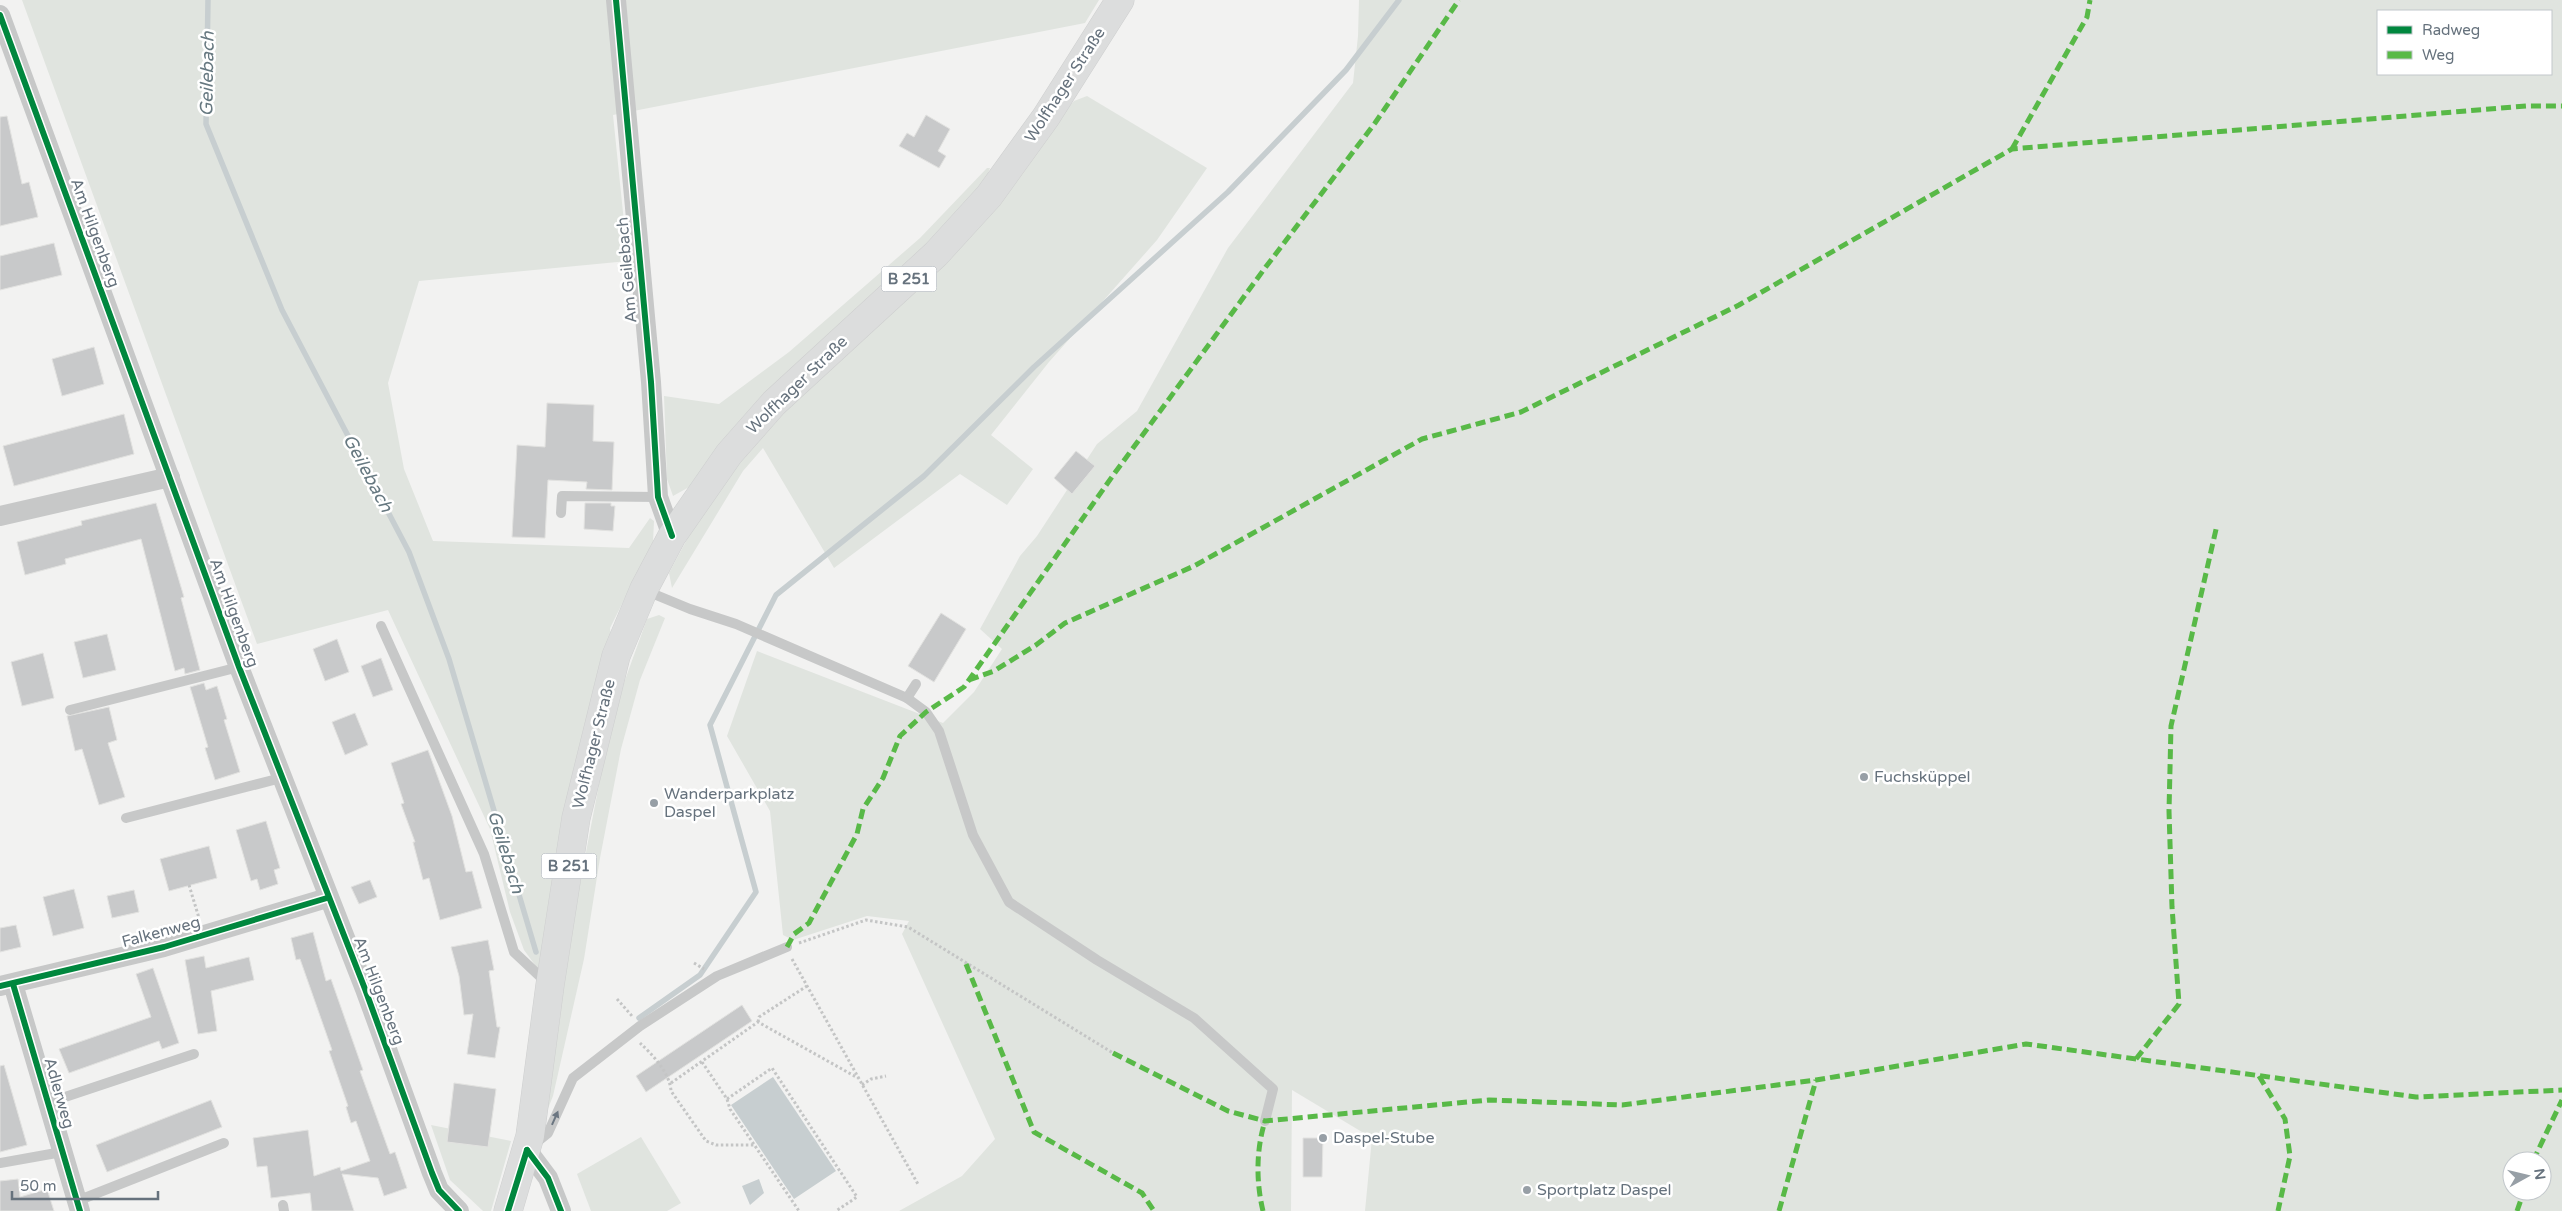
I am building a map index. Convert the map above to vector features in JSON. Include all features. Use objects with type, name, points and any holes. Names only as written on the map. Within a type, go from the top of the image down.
[{"type":"main road","name":"Wolfhager Straße","points":[[508,1211],[527,1150],[576,818],[616,656],[644,589],[672,536],[728,454],[774,403],[936,254],[989,196],[1046,118],[1120,0]]},
{"type":"street","name":"Am Geilebach","points":[[616,0],[651,382],[658,497],[672,536]]},
{"type":"street","name":"Am Hilgenberg","points":[[0,15],[239,667],[365,989],[439,1190],[459,1211]]},
{"type":"street","points":[[0,516],[170,477]]},
{"type":"street","name":"Falkenweg","points":[[6,985],[205,935],[328,898]]},
{"type":"street","name":"Adlerweg","points":[[6,985],[47,1103],[78,1206]]},
{"type":"street","points":[[527,1150],[548,1178],[561,1211]]},
{"type":"lane","points":[[561,513],[562,496],[658,497]]},
{"type":"lane","points":[[644,589],[690,609],[736,624],[907,698],[926,712],[939,731],[973,835],[1009,902],[1097,960],[1194,1018],[1273,1089],[1265,1121]]},
{"type":"lane","points":[[381,626],[484,854],[514,952],[550,985]]},
{"type":"lane","points":[[70,710],[239,667]]},
{"type":"lane","points":[[907,698],[916,684]]},
{"type":"lane","points":[[126,818],[281,778]]},
{"type":"lane","points":[[527,1150],[548,1133],[573,1078],[640,1026],[717,976],[787,947]]},
{"type":"lane","points":[[47,1103],[194,1054]]},
{"type":"lane","points":[[78,1206],[224,1143]]},
{"type":"lane","points":[[0,1163],[62,1152]]},
{"type":"path","points":[[189,885],[205,935]]},
{"type":"path","points":[[919,1186],[787,947],[866,920],[908,927],[1113,1053]]},
{"type":"path","points":[[671,1083],[758,1022],[759,1017],[807,986]]},
{"type":"path","points":[[617,999],[640,1026]]},
{"type":"path","points":[[758,1022],[859,1078]]},
{"type":"path","points":[[640,1044],[649,1050],[671,1083],[671,1091],[706,1141],[716,1145],[754,1144]]},
{"type":"path","points":[[702,1062],[727,1099],[730,1109],[799,1211]]},
{"type":"path","points":[[727,1099],[772,1068],[857,1197],[836,1211]]},
{"type":"path","points":[[862,1085],[871,1079],[886,1076]]},
{"type":"shaded area","points":[[22,0],[1099,0],[1085,23],[613,115],[628,261],[419,281],[388,383],[404,469],[433,541],[629,548],[650,518],[654,521],[653,542],[610,628],[611,638],[546,948],[538,969],[524,950],[510,912],[490,829],[388,610],[257,644]]},
{"type":"shaded area","points":[[1359,0],[2562,0],[2562,1211],[1365,1211],[1372,1138],[1292,1090],[1291,1211],[899,1211],[962,1176],[995,1139],[902,934],[909,921],[867,916],[793,940],[783,935],[770,811],[727,736],[757,651],[943,723],[974,692],[1002,649],[980,629],[1020,556],[1037,536],[1097,444],[1137,411],[1228,248],[1353,83],[1358,36]]},
{"type":"shaded area","points":[[1087,96],[1207,168],[1157,240],[1049,362],[991,435],[1033,469],[1007,505],[960,474],[834,568],[763,448],[743,471],[672,588],[669,573],[692,530],[736,466],[777,417],[1074,101]]},
{"type":"shaded area","points":[[987,168],[990,168],[986,179],[961,210],[691,486],[673,496],[667,479],[664,396],[719,404],[789,352],[920,238]]},
{"type":"shaded area","points":[[659,615],[665,618],[640,680],[621,749],[600,858],[584,959],[553,1096],[541,1126],[566,956],[607,743],[625,680],[647,619]]},
{"type":"shaded area","points":[[773,1077],[836,1171],[794,1199],[731,1105]]},
{"type":"shaded area","points":[[431,1125],[511,1141],[491,1211],[483,1211],[450,1180]]},
{"type":"shaded area","points":[[641,1137],[681,1203],[667,1211],[591,1211],[577,1174]]},
{"type":"shaded area","points":[[759,1179],[764,1193],[750,1205],[742,1186]]},
{"type":"building","points":[[926,115],[950,129],[938,151],[946,156],[939,168],[899,146],[907,133],[914,137]]},
{"type":"building","points":[[7,116],[22,184],[29,182],[38,217],[0,226],[0,117]]},
{"type":"building","points":[[54,243],[62,275],[0,290],[0,256]]},
{"type":"building","points":[[94,347],[104,384],[62,396],[52,359]]},
{"type":"building","points":[[547,403],[594,405],[593,441],[614,442],[612,490],[586,489],[587,482],[548,480],[545,538],[512,537],[517,445],[545,447]]},
{"type":"building","points":[[124,414],[134,454],[14,486],[3,446]]},
{"type":"building","points":[[1076,451],[1095,466],[1072,494],[1054,478]]},
{"type":"building","points":[[156,503],[184,597],[181,598],[200,670],[185,674],[184,668],[175,671],[141,539],[65,559],[66,564],[25,575],[17,542],[82,525],[81,521]]},
{"type":"building","points":[[585,503],[611,503],[611,506],[615,506],[613,531],[584,529]]},
{"type":"building","points":[[941,613],[966,629],[934,682],[908,666]]},
{"type":"building","points":[[107,634],[116,670],[83,678],[74,642]]},
{"type":"building","points":[[337,639],[349,672],[325,681],[313,649]]},
{"type":"building","points":[[43,653],[54,698],[22,706],[11,662]]},
{"type":"building","points":[[381,658],[393,690],[373,697],[361,666]]},
{"type":"building","points":[[204,683],[206,690],[217,686],[227,719],[224,720],[240,772],[215,780],[205,748],[208,747],[190,687]]},
{"type":"building","points":[[109,707],[117,740],[108,743],[125,797],[99,805],[82,749],[75,751],[67,716]]},
{"type":"building","points":[[355,713],[368,745],[345,755],[332,722]]},
{"type":"building","points":[[428,750],[452,816],[466,872],[472,871],[482,908],[440,920],[429,878],[423,880],[413,842],[415,842],[401,804],[404,803],[391,763]]},
{"type":"building","points":[[266,821],[280,868],[274,870],[278,884],[260,890],[257,879],[251,881],[236,830]]},
{"type":"building","points":[[209,846],[217,878],[169,891],[160,859]]},
{"type":"building","points":[[370,880],[377,897],[359,904],[351,887]]},
{"type":"building","points":[[74,889],[84,928],[53,936],[43,897]]},
{"type":"building","points":[[134,890],[139,912],[112,918],[107,896]]},
{"type":"building","points":[[16,925],[21,947],[0,952],[0,928]]},
{"type":"building","points":[[313,932],[326,981],[331,979],[363,1070],[360,1071],[390,1154],[395,1152],[407,1188],[384,1196],[378,1178],[342,1174],[354,1211],[312,1211],[310,1193],[271,1198],[267,1166],[257,1167],[253,1138],[308,1130],[314,1176],[340,1167],[341,1171],[370,1161],[356,1121],[351,1123],[346,1107],[348,1106],[329,1051],[332,1050],[300,959],[296,960],[291,938]]},
{"type":"building","points":[[488,940],[494,970],[489,971],[497,1027],[500,1027],[495,1058],[467,1054],[473,1014],[464,1015],[459,976],[451,947]]},
{"type":"building","points":[[204,956],[206,968],[249,957],[254,980],[211,991],[217,1031],[198,1034],[185,960]]},
{"type":"building","points":[[153,968],[179,1043],[162,1049],[159,1041],[69,1073],[59,1049],[151,1017],[136,974]]},
{"type":"building","points":[[742,1005],[752,1021],[646,1092],[636,1076]]},
{"type":"building","points":[[4,1065],[27,1145],[0,1152],[0,1066]]},
{"type":"building","points":[[454,1083],[496,1089],[488,1147],[447,1142]]},
{"type":"building","points":[[211,1100],[222,1127],[107,1172],[96,1145]]},
{"type":"building","points":[[1303,1138],[1323,1138],[1322,1177],[1303,1177]]},
{"type":"building","points":[[18,1179],[20,1197],[47,1189],[54,1211],[0,1211],[0,1181]]},
{"type":"waterway","name":"Geilebach","points":[[208,0],[206,124],[282,310],[409,552],[449,659],[536,952]]},
{"type":"waterway","points":[[639,1018],[700,975],[756,892],[710,725],[776,595],[924,476],[1034,367],[1228,192],[1346,70],[1399,0]]},
{"type":"marked path","points":[[787,947],[794,934],[809,923],[857,834],[863,809],[883,778],[900,736],[926,712],[964,687],[1114,474],[1265,268],[1375,123],[1459,0]]},
{"type":"marked path","points":[[2012,149],[2087,17],[2090,0]]},
{"type":"marked path","points":[[969,680],[994,671],[1036,645],[1065,623],[1194,566],[1422,439],[1521,412],[1739,305],[2012,149],[2526,106],[2562,106]]},
{"type":"marked path","points":[[2136,1059],[2179,1004],[2172,907],[2169,811],[2171,726],[2217,525]]},
{"type":"marked path","points":[[966,964],[1034,1132],[1142,1193],[1154,1211]]},
{"type":"marked path","points":[[1113,1053],[1228,1111],[1265,1121],[1489,1100],[1622,1105],[1816,1080],[2026,1044],[2416,1097],[2562,1090]]},
{"type":"marked path","points":[[2259,1076],[2285,1119],[2290,1156],[2278,1211]]},
{"type":"marked path","points":[[1779,1211],[1816,1080]]},
{"type":"marked path","points":[[2538,1151],[2562,1100]]},
{"type":"marked path","points":[[1263,1211],[1259,1189],[1258,1166],[1260,1143],[1265,1121]]},
{"type":"marked path","points":[[2517,1211],[2520,1201]]},
{"type":"cycle path","points":[[616,0],[651,382],[658,497],[672,536]]},
{"type":"cycle path","points":[[0,15],[239,667],[365,989],[432,1173],[439,1190],[459,1211]]},
{"type":"cycle path","points":[[0,986],[164,947],[327,898]]},
{"type":"cycle path","points":[[13,984],[80,1211]]},
{"type":"cycle path","points":[[527,1150],[548,1178],[561,1211]]},
{"type":"cycle path","points":[[508,1211],[527,1150]]},
{"type":"place","name":"Fuchsküppel","points":[[1864,777]]},
{"type":"place","name":"Wanderparkplatz Daspel","points":[[654,803]]},
{"type":"place","name":"Daspel-Stube","points":[[1323,1138]]},
{"type":"place","name":"Sportplatz Daspel","points":[[1527,1190]]}]
